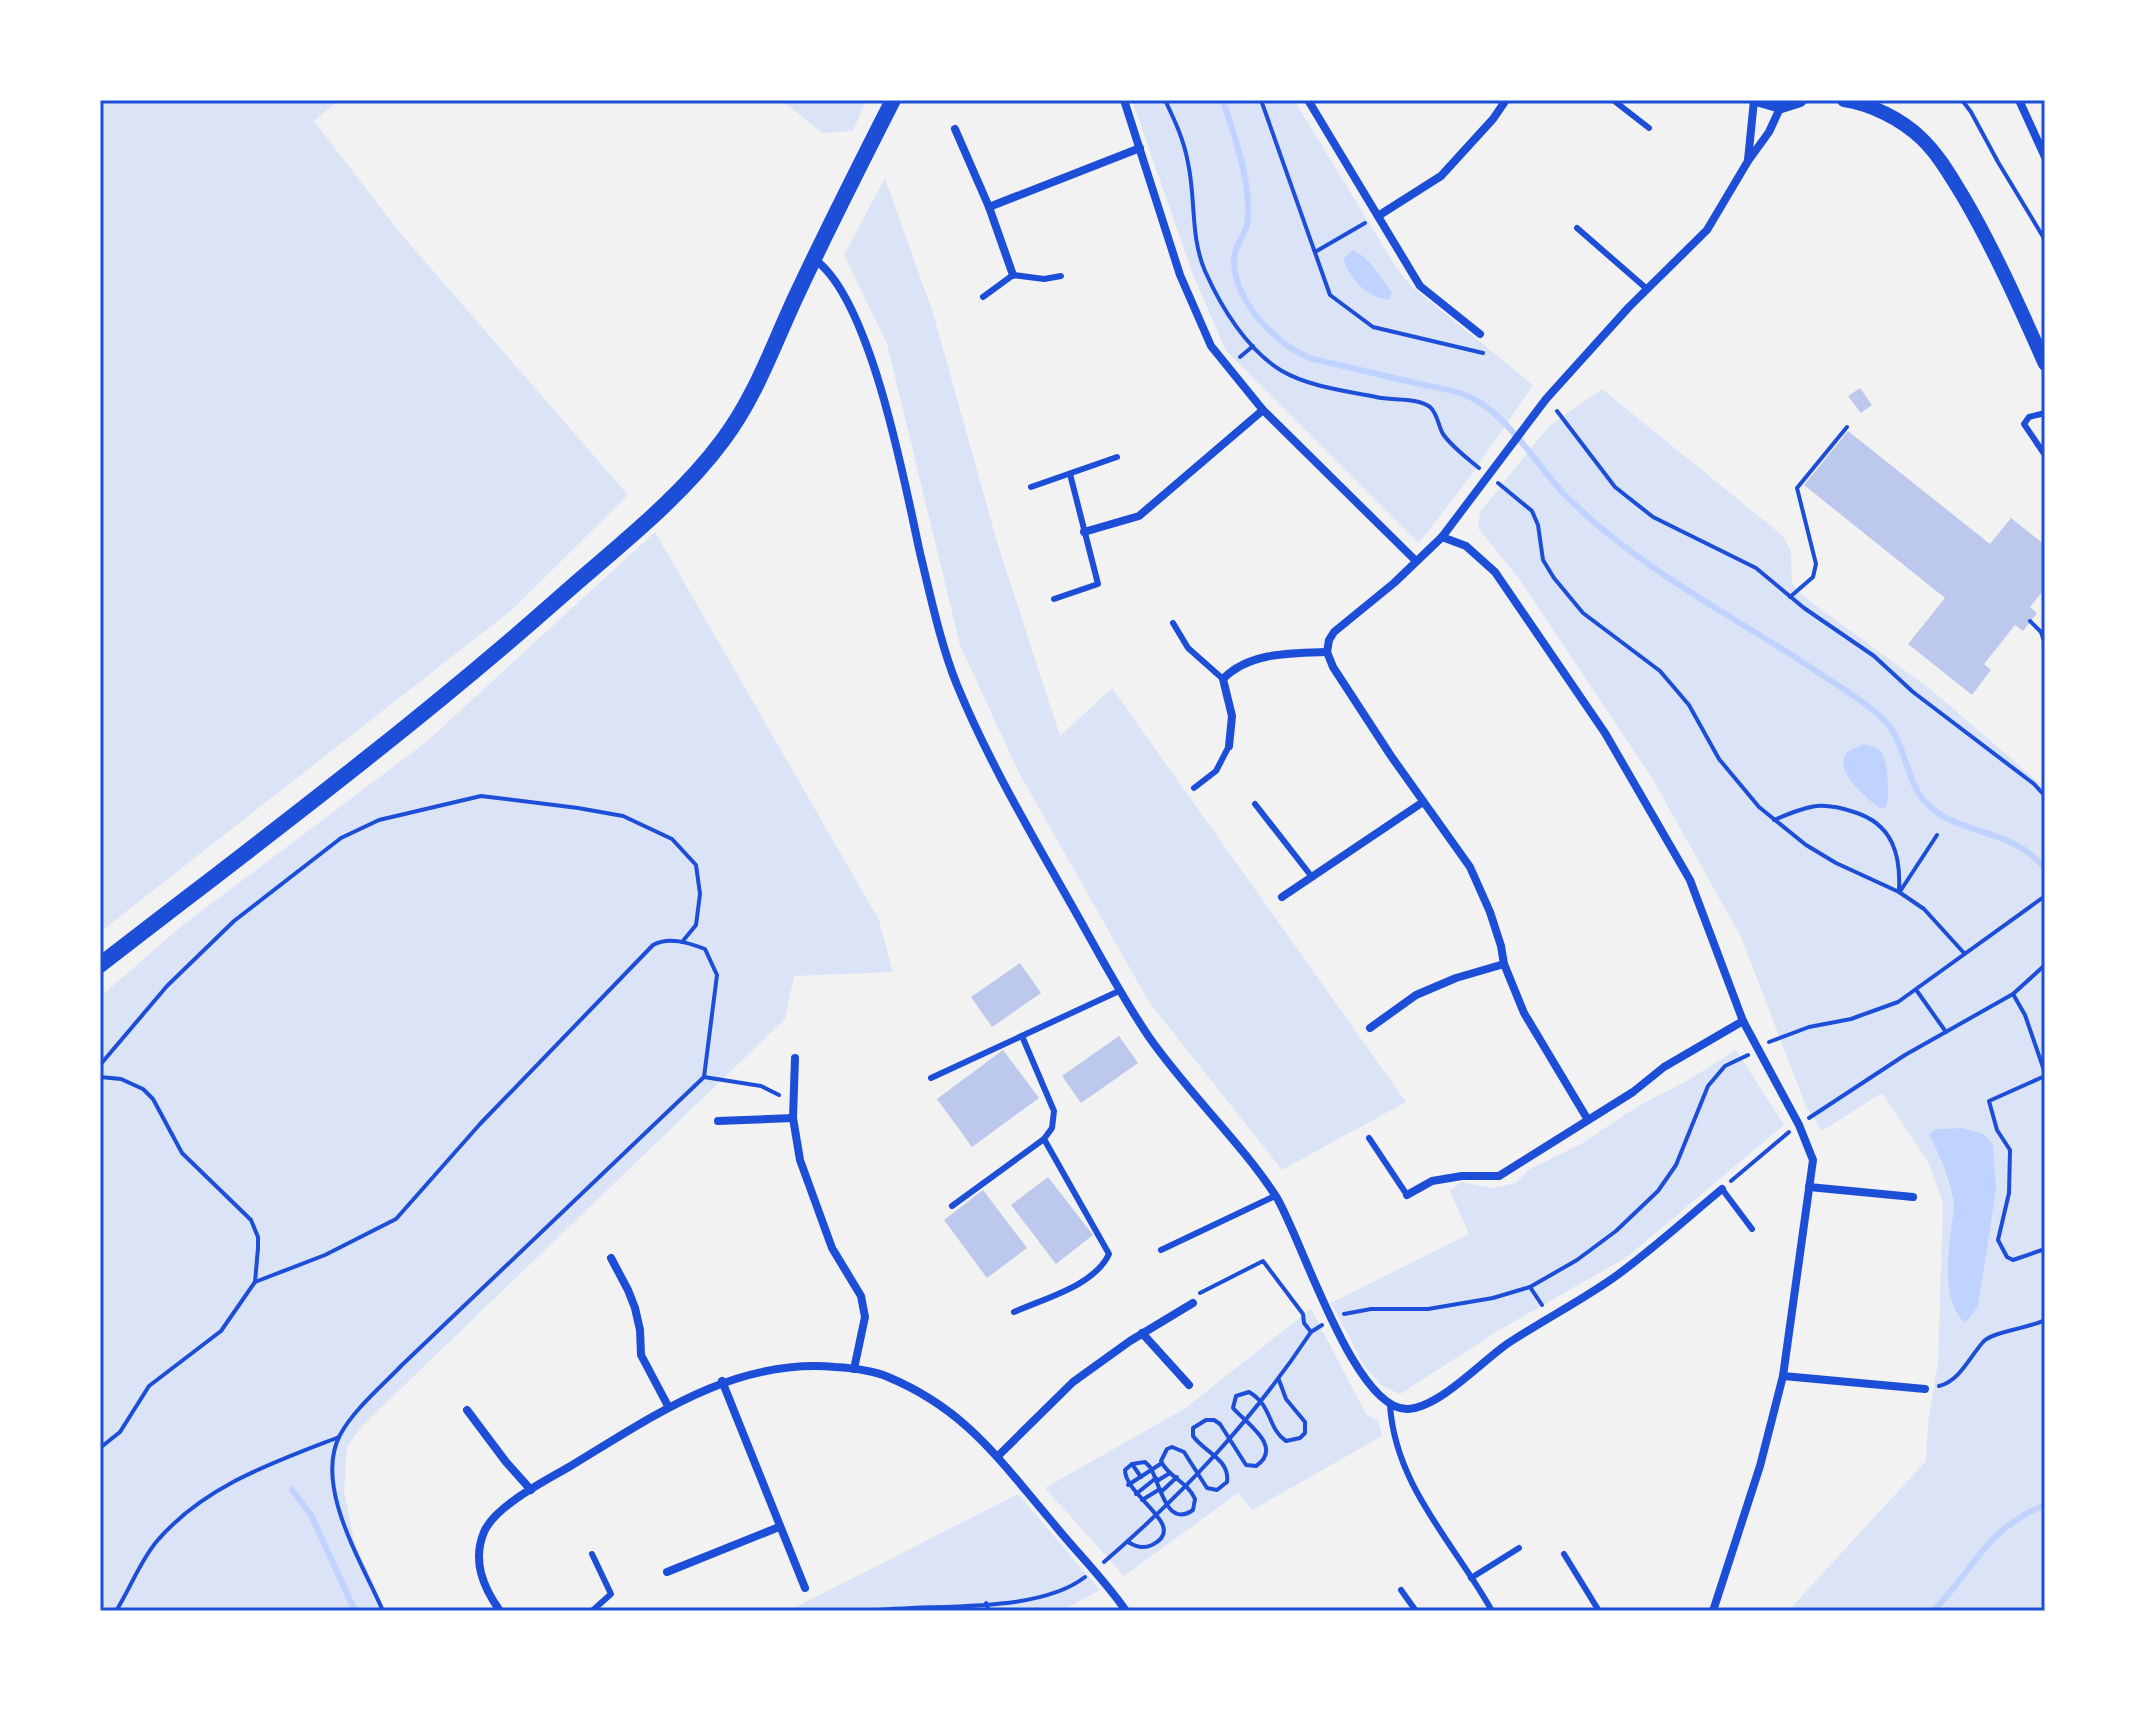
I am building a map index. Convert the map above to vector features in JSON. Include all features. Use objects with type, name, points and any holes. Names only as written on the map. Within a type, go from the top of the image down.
[{"type":"main road","points":[[100,965],[478,671],[697,473],[745,407],[835,210],[893,100]]},
{"type":"street","points":[[1124,100],[1180,275],[1211,346],[1263,410],[1416,561]]},
{"type":"street","points":[[1308,100],[1420,286],[1480,334]]},
{"type":"street","points":[[1378,216],[1441,176],[1493,119],[1506,100]]},
{"type":"street","points":[[1748,161],[1757,100],[1781,106],[1800,100]]},
{"type":"street","points":[[1844,100],[1858,101],[1903,124],[1919,136],[1951,177],[2003,270],[2045,364]]},
{"type":"street","points":[[2019,100],[2045,157]]},
{"type":"street","points":[[1588,1120],[1524,1013],[1504,964],[1490,912],[1470,867],[1344,687],[1327,652],[1329,640],[1334,632],[1442,537],[1537,410],[1647,289],[1707,230],[1769,132],[1781,106]]},
{"type":"street","points":[[955,129],[989,207],[1013,275]]},
{"type":"street","points":[[989,207],[1140,148]]},
{"type":"street","points":[[813,259],[823,266],[847,302],[869,355],[897,442],[920,553],[955,681],[989,754],[1119,991],[1186,1087],[1275,1196],[1299,1242],[1342,1343],[1375,1393],[1390,1405],[1411,1409],[1448,1391],[1508,1344],[1618,1274],[1722,1189]]},
{"type":"street","points":[[1084,532],[1139,516],[1263,410]]},
{"type":"street","points":[[1442,537],[1466,546],[1495,572],[1605,733],[1690,880],[1743,1021],[1799,1125],[1813,1160],[1783,1376],[1760,1466],[1713,1611]]},
{"type":"street","points":[[1229,746],[1232,716],[1223,679],[1233,669],[1256,659],[1327,652]]},
{"type":"street","points":[[1282,897],[1423,802]]},
{"type":"street","points":[[1370,1028],[1416,995],[1456,978],[1504,964]]},
{"type":"street","points":[[1407,1195],[1432,1181],[1462,1176],[1499,1176],[1633,1092],[1664,1067],[1743,1021]]},
{"type":"street","points":[[795,1058],[792,1101],[800,1160],[832,1248],[861,1296],[865,1317],[854,1369]]},
{"type":"street","points":[[718,1121],[793,1118]]},
{"type":"street","points":[[1809,1187],[1913,1197]]},
{"type":"street","points":[[611,1258],[635,1308],[641,1355],[668,1406]]},
{"type":"street","points":[[999,1455],[1073,1382],[1142,1333],[1193,1303]]},
{"type":"street","points":[[1142,1333],[1189,1385]]},
{"type":"street","points":[[500,1611],[482,1578],[478,1555],[485,1530],[502,1511],[668,1406],[722,1381],[814,1365],[885,1375],[932,1398],[965,1423],[999,1455],[1126,1611]]},
{"type":"street","points":[[1783,1376],[1925,1389]]},
{"type":"street","points":[[722,1381],[805,1588]]},
{"type":"street","points":[[467,1410],[531,1490]]},
{"type":"street","points":[[667,1572],[779,1527]]},
{"type":"lane","points":[[1613,100],[1649,128]]},
{"type":"lane","points":[[1577,228],[1647,289]]},
{"type":"lane","points":[[983,297],[1013,275],[1044,279],[1061,276]]},
{"type":"lane","points":[[2045,413],[2029,417],[2024,424],[2045,455]]},
{"type":"lane","points":[[1031,487],[1117,457]]},
{"type":"lane","points":[[1054,599],[1098,584],[1070,474]]},
{"type":"lane","points":[[1173,623],[1188,648],[1223,679]]},
{"type":"lane","points":[[1194,788],[1216,771],[1229,746]]},
{"type":"lane","points":[[1255,804],[1312,877]]},
{"type":"lane","points":[[931,1078],[1119,991]]},
{"type":"lane","points":[[952,1206],[1044,1139],[1052,1128],[1054,1111],[1022,1036]]},
{"type":"lane","points":[[1369,1138],[1407,1195]]},
{"type":"lane","points":[[1014,1312],[1083,1281],[1103,1268],[1109,1254],[1044,1139]]},
{"type":"lane","points":[[1722,1189],[1752,1229]]},
{"type":"lane","points":[[1161,1250],[1275,1196]]},
{"type":"lane","points":[[1390,1405],[1391,1430],[1421,1503],[1492,1611]]},
{"type":"lane","points":[[1471,1578],[1519,1548]]},
{"type":"lane","points":[[592,1554],[611,1594],[592,1611]]},
{"type":"lane","points":[[1564,1554],[1599,1611]]},
{"type":"lane","points":[[1401,1590],[1416,1611]]},
{"type":"path","points":[[1165,100],[1180,131],[1188,163],[1195,239],[1204,269],[1223,305],[1253,346],[1282,371],[1308,382],[1380,398],[1417,402],[1430,408],[1449,441],[1532,511],[1538,525],[1543,560],[1554,578],[1583,613],[1660,671],[1689,705],[1727,769],[1759,807],[1806,845],[1836,863],[1899,892],[1924,909],[1964,953]]},
{"type":"path","points":[[1261,100],[1330,295],[1373,327],[1483,353]]},
{"type":"path","points":[[1962,100],[2045,240]]},
{"type":"path","points":[[1315,252],[1378,216]]},
{"type":"path","points":[[1557,411],[1615,487],[1653,517],[1756,568],[1790,597],[1874,656],[1913,692],[2034,784],[2045,796]]},
{"type":"path","points":[[1790,597],[1813,577],[1816,564],[1797,488],[1847,427]]},
{"type":"path","points":[[2030,621],[2043,632],[2045,644]]},
{"type":"path","points":[[100,1065],[167,986],[234,921],[341,838],[379,820],[481,796],[623,816],[672,839],[696,865],[700,894],[696,925],[682,942]]},
{"type":"path","points":[[1774,820],[1800,810],[1829,805],[1866,816],[1884,828],[1894,842],[1899,859],[1899,892]]},
{"type":"path","points":[[1899,892],[1937,835]]},
{"type":"path","points":[[1340,1316],[1371,1309],[1428,1309],[1493,1298],[1530,1287],[1577,1260],[1646,1205],[1676,1165],[1708,1086],[1725,1066],[1776,1038],[1874,1012],[1917,991],[1964,953],[2045,896]]},
{"type":"path","points":[[255,1282],[325,1255],[396,1219],[480,1124],[653,945],[662,940],[705,949],[717,975],[704,1077],[402,1365],[339,1437],[331,1476],[348,1540],[383,1611]]},
{"type":"path","points":[[1722,1189],[1799,1125],[1844,1094],[2013,994],[2045,965]]},
{"type":"path","points":[[1917,991],[1946,1032]]},
{"type":"path","points":[[2013,994],[2025,1015],[2045,1075],[1989,1101],[1997,1130],[2010,1150],[2009,1193],[1998,1240],[2007,1257],[2013,1260],[2045,1249]]},
{"type":"path","points":[[100,1077],[121,1079],[143,1089],[153,1099],[182,1153],[251,1220],[258,1237],[255,1282],[221,1331],[149,1386],[120,1432],[100,1448]]},
{"type":"path","points":[[704,1077],[761,1086],[792,1101]]},
{"type":"path","points":[[1193,1303],[1200,1300],[1197,1295],[1263,1261],[1303,1314],[1304,1323],[1311,1332]]},
{"type":"path","points":[[1530,1287],[1551,1318]]},
{"type":"path","points":[[1925,1389],[1945,1385],[1961,1371],[1986,1339],[2030,1328],[2045,1320]]},
{"type":"path","points":[[1103,1563],[1168,1506],[1216,1457],[1263,1402],[1311,1332],[1324,1324]]},
{"type":"path","points":[[1128,1542],[1144,1548],[1155,1544],[1162,1537],[1164,1529],[1158,1515],[1128,1485],[1125,1470],[1132,1464],[1145,1462],[1152,1470],[1168,1506],[1180,1515],[1193,1510],[1195,1499],[1188,1487],[1162,1463],[1163,1453],[1167,1449],[1179,1448],[1184,1452],[1207,1488],[1217,1490],[1223,1487],[1228,1476],[1222,1462],[1197,1442],[1193,1428],[1206,1420],[1214,1420],[1220,1424],[1246,1465],[1256,1466],[1265,1460],[1268,1453],[1265,1441],[1233,1408],[1236,1396],[1249,1392],[1263,1402],[1280,1437],[1286,1441],[1293,1441],[1305,1433],[1305,1422],[1286,1399],[1279,1380]]},
{"type":"path","points":[[116,1611],[155,1544],[180,1516],[264,1466],[339,1437]]},
{"type":"path","points":[[1128,1485],[1162,1463]]},
{"type":"path","points":[[1132,1464],[1141,1477]]},
{"type":"path","points":[[1136,1494],[1170,1473]]},
{"type":"path","points":[[1142,1500],[1177,1477]]},
{"type":"path","points":[[870,1611],[1020,1601],[1056,1594],[1089,1573]]},
{"type":"path","points":[[986,1603],[989,1611]]},
{"type":"shaded area","points":[[100,100],[339,100],[314,121],[401,234],[628,495],[514,608],[100,932]]},
{"type":"shaded area","points":[[782,100],[866,100],[853,131],[822,133]]},
{"type":"shaded area","points":[[1132,100],[1294,100],[1396,267],[1411,286],[1533,385],[1472,474],[1419,543],[1226,351],[1192,272]]},
{"type":"shaded area","points":[[885,178],[933,313],[998,545],[1060,736],[1112,688],[1406,1102],[1282,1170],[1149,1002],[1018,771],[960,645],[887,344],[844,255]]},
{"type":"shaded area","points":[[1602,389],[1782,535],[1791,551],[1792,584],[1803,596],[1934,692],[2045,788],[2045,1603],[2035,1611],[1788,1611],[1926,1461],[1928,1422],[1938,1363],[1943,1203],[1929,1164],[1882,1093],[1822,1131],[1807,1109],[1741,937],[1652,778],[1520,580],[1478,528],[1480,512],[1549,426]],"holes":[[[1962,1128],[1984,1134],[1988,1234],[1978,1307],[1965,1322],[1950,1293],[1954,1200],[1929,1134],[1936,1129]]]},
{"type":"shaded area","points":[[655,532],[879,920],[893,972],[794,976],[785,1019],[362,1426],[347,1447],[344,1491],[355,1544],[386,1611],[100,1611],[100,997],[184,924],[425,743]]},
{"type":"shaded area","points":[[1736,1050],[1784,1125],[1627,1257],[1501,1329],[1400,1394],[1382,1386],[1365,1367],[1331,1303],[1469,1234],[1450,1191],[1461,1182],[1492,1188],[1516,1183],[1528,1170],[1581,1144],[1635,1108]]},
{"type":"shaded area","points":[[1311,1309],[1366,1414],[1379,1422],[1382,1436],[1252,1510],[1238,1493],[1124,1576],[1045,1488],[1184,1409]]},
{"type":"shaded area","points":[[1018,1494],[1100,1590],[1061,1611],[788,1611]]},
{"type":"water","points":[[1353,250],[1365,258],[1392,293],[1389,300],[1366,291],[1350,274],[1343,259]]},
{"type":"water","points":[[1864,744],[1878,749],[1884,758],[1888,796],[1886,807],[1882,809],[1858,790],[1844,770],[1847,752]]},
{"type":"water","points":[[1962,1128],[1984,1134],[1993,1145],[1996,1189],[1978,1307],[1965,1323],[1957,1313],[1949,1289],[1948,1261],[1954,1201],[1929,1134],[1936,1129]]},
{"type":"building","points":[[1860,388],[1872,405],[1861,413],[1848,396]]},
{"type":"building","points":[[1848,431],[1990,544],[2011,518],[2045,545],[2045,588],[2030,607],[2037,613],[2023,631],[2015,625],[1984,664],[1991,670],[1972,695],[1908,644],[1945,598],[1804,485]]},
{"type":"building","points":[[1020,963],[1041,993],[992,1027],[971,997]]},
{"type":"building","points":[[1119,1036],[1138,1063],[1081,1103],[1062,1076]]},
{"type":"building","points":[[1003,1050],[1039,1098],[972,1147],[937,1099]]},
{"type":"building","points":[[1048,1177],[1093,1235],[1056,1264],[1011,1205]]},
{"type":"building","points":[[983,1190],[1027,1248],[987,1278],[944,1220]]},
{"type":"waterway","points":[[1223,100],[1247,189],[1247,224],[1236,248],[1236,275],[1249,305],[1272,333],[1299,353],[1313,359],[1453,391],[1485,406],[1509,428],[1564,494],[1620,543],[1681,586],[1845,690],[1881,717],[1897,739],[1916,789],[1934,810],[1961,825],[2020,847],[2045,869]]},
{"type":"waterway","points":[[292,1490],[311,1515],[355,1611]]},
{"type":"waterway","points":[[1933,1611],[1994,1538],[2025,1514],[2045,1505]]}]
